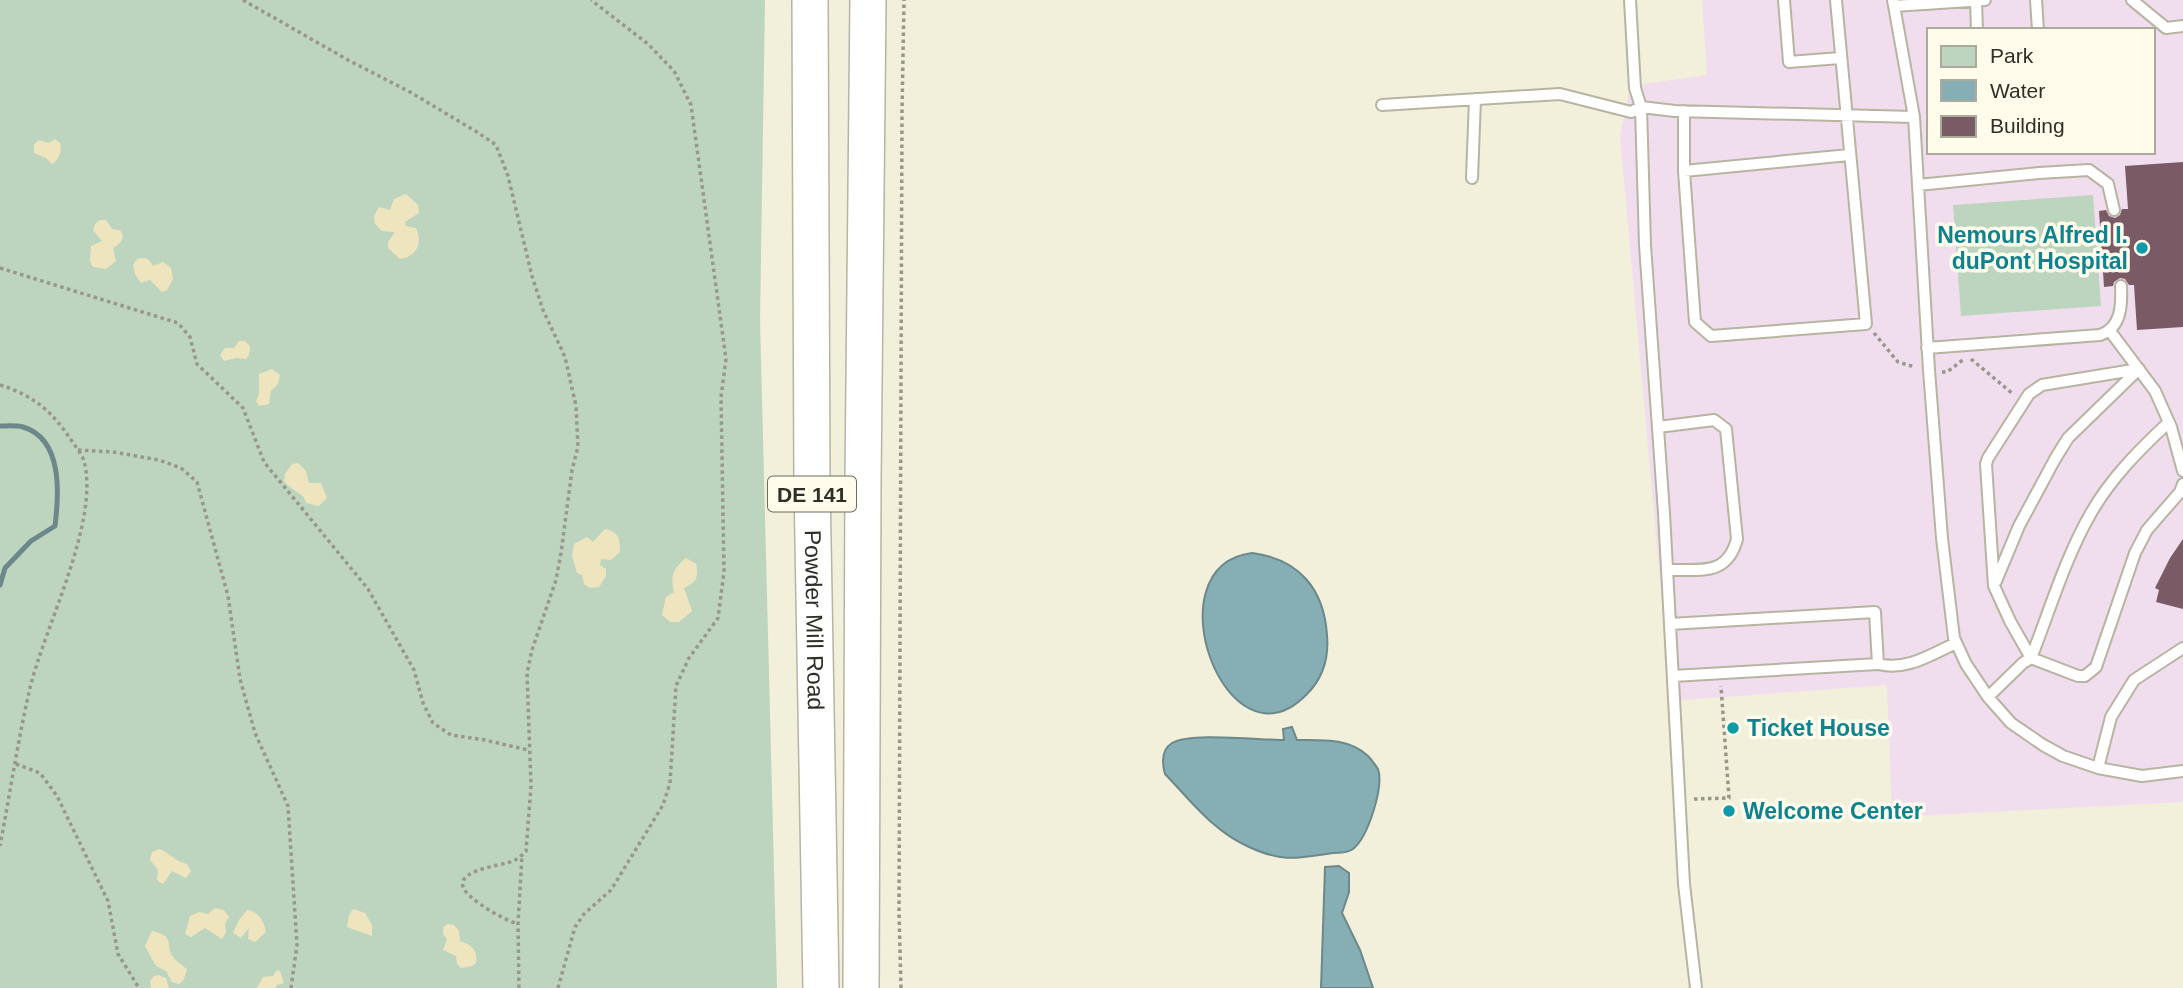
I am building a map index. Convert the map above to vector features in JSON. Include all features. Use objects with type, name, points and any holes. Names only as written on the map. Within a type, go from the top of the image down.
[{"type":"highway","name":"Powder Mill Road","points":[[810,0],[812,470],[821,988]]},
{"type":"highway","name":"Powder Mill Road","points":[[861,988],[868,0]]},
{"type":"lane","points":[[1630,0],[1635,88],[1641,107],[1645,245],[1667,570],[1684,884],[1696,988]]},
{"type":"lane","points":[[1784,0],[1789,62],[1840,58]]},
{"type":"lane","points":[[1684,111],[1684,171],[1695,321],[1711,336],[1866,324],[1836,0]]},
{"type":"lane","points":[[1985,0],[1894,3],[1914,117],[1927,348],[1943,549],[1956,643],[1966,664],[1988,697],[2011,723],[2043,745],[2063,756],[2098,768],[2142,775],[2183,771]]},
{"type":"lane","points":[[2036,0],[2038,28]]},
{"type":"lane","points":[[2132,0],[2166,28],[2183,26]]},
{"type":"lane","points":[[1976,1],[1977,28]]},
{"type":"lane","points":[[1381,105],[1560,94],[1631,112],[1641,107],[1684,111],[1914,117]]},
{"type":"lane","points":[[1472,178],[1475,99]]},
{"type":"lane","points":[[1684,171],[1849,155]]},
{"type":"lane","points":[[1918,185],[2088,170],[2108,184],[2114,210]]},
{"type":"lane","points":[[1927,348],[2100,335],[2110,331],[2119,315],[2122,286]]},
{"type":"lane","points":[[2110,331],[2155,391],[2169,422],[2183,471]]},
{"type":"lane","points":[[2139,369],[2042,385],[2029,394],[1988,458],[1986,464],[1994,586],[2031,658],[2078,676],[2085,676],[2096,667],[2135,553],[2147,530],[2183,485]]},
{"type":"lane","points":[[1994,586],[2019,526],[2068,438],[2139,369]]},
{"type":"lane","points":[[1658,426],[1714,420],[1727,429],[1737,539],[1733,554],[1723,565],[1709,569],[1667,570]]},
{"type":"lane","points":[[1988,697],[2031,658],[2071,554],[2091,512],[2131,460],[2169,422]]},
{"type":"lane","points":[[1670,624],[1875,612],[1878,664]]},
{"type":"lane","points":[[1673,676],[1878,664],[1891,667],[1914,664],[1956,643]]},
{"type":"lane","points":[[2098,768],[2111,717],[2134,680],[2183,648]]},
{"type":"path","points":[[243,0],[410,92],[496,145],[508,176],[543,310],[565,357],[576,406],[578,447],[572,470],[556,580],[527,673],[531,786],[526,851],[516,860],[478,869],[468,875],[463,884],[463,889],[470,896],[518,924]]},
{"type":"path","points":[[558,988],[575,927],[584,914],[611,890],[663,806],[670,783],[676,686],[689,658],[718,618],[724,572],[721,397],[726,359],[691,105],[674,71],[632,31],[591,0]]},
{"type":"path","points":[[901,988],[899,899],[904,0]]},
{"type":"path","points":[[0,268],[177,323],[190,337],[197,363],[243,408],[264,462],[368,589],[414,670],[433,723],[451,735],[528,750]]},
{"type":"path","points":[[1866,324],[1898,362],[1920,368]]},
{"type":"path","points":[[1942,372],[1947,372],[1968,357],[2018,397]]},
{"type":"path","points":[[0,385],[19,391],[44,405],[67,432],[84,459],[87,485],[83,529],[30,688],[0,846]]},
{"type":"path","points":[[78,450],[113,452],[159,460],[181,468],[197,482],[228,596],[240,679],[255,733],[288,806],[296,945],[291,988]]},
{"type":"path","points":[[1680,800],[1729,797],[1720,674]]},
{"type":"path","points":[[16,764],[40,773],[57,796],[108,901],[118,954],[139,988]]},
{"type":"path","points":[[519,988],[518,924],[522,855]]},
{"type":"shaded area","points":[[1702,0],[2183,0],[2183,802],[1892,817],[1887,685],[1671,701],[1620,137],[1630,86],[1707,75]]},
{"type":"green space","points":[[0,0],[765,0],[760,320],[777,988],[0,988]]},
{"type":"green space","points":[[2093,195],[2101,306],[1961,316],[1953,205]]},
{"type":"sand","points":[[55,139],[60,143],[61,149],[52,164],[34,153],[34,145],[38,140],[49,143]]},
{"type":"sand","points":[[406,194],[418,205],[419,213],[405,222],[406,226],[416,228],[419,238],[414,252],[400,259],[388,248],[388,242],[395,232],[382,231],[375,224],[374,216],[379,207],[390,210],[394,199]]},
{"type":"sand","points":[[100,220],[106,220],[112,229],[120,230],[123,236],[113,248],[116,261],[106,269],[93,267],[90,261],[91,246],[102,241],[93,230]]},
{"type":"sand","points":[[137,259],[148,259],[153,266],[163,262],[171,268],[173,279],[167,290],[162,292],[150,280],[141,283],[133,265]]},
{"type":"sand","points":[[239,341],[245,341],[250,346],[246,359],[224,361],[220,355],[225,348],[234,348]]},
{"type":"sand","points":[[272,369],[280,375],[278,384],[271,391],[269,404],[259,406],[256,401],[259,394],[259,374]]},
{"type":"sand","points":[[298,463],[306,471],[309,483],[321,483],[327,498],[319,506],[306,503],[303,497],[284,481],[292,464]]},
{"type":"sand","points":[[605,529],[614,532],[618,537],[620,552],[611,560],[601,559],[600,565],[606,569],[606,576],[599,587],[590,588],[584,584],[582,575],[577,573],[572,555],[574,544],[587,537],[593,542]]},
{"type":"sand","points":[[686,558],[696,564],[697,569],[696,579],[684,588],[692,611],[679,622],[670,622],[662,615],[666,597],[674,592],[674,573]]},
{"type":"sand","points":[[159,849],[187,864],[191,871],[186,878],[172,871],[163,884],[159,882],[158,870],[150,860],[152,852]]},
{"type":"sand","points":[[215,908],[224,910],[229,917],[222,939],[205,928],[191,937],[185,934],[190,916],[199,912],[208,914]]},
{"type":"sand","points":[[353,909],[365,913],[372,925],[372,936],[347,927]]},
{"type":"sand","points":[[247,910],[258,915],[266,932],[255,942],[248,939],[249,928],[241,938],[233,933]]},
{"type":"sand","points":[[454,925],[459,931],[460,941],[475,951],[476,963],[472,966],[461,968],[457,964],[456,956],[443,950],[447,939],[443,934],[443,927]]},
{"type":"sand","points":[[152,931],[167,938],[173,957],[187,970],[179,984],[172,982],[166,971],[156,966],[145,946]]},
{"type":"sand","points":[[277,970],[280,971],[284,983],[275,988],[257,988],[263,977],[273,976]]},
{"type":"sand","points":[[158,975],[166,978],[169,988],[151,988],[150,981]]},
{"type":"water","points":[[1252,553],[1269,556],[1296,569],[1314,590],[1325,619],[1327,652],[1321,674],[1307,694],[1277,712],[1250,709],[1227,689],[1211,660],[1203,625],[1206,592],[1222,566]]},
{"type":"water","points":[[1292,727],[1297,740],[1335,741],[1361,750],[1378,769],[1377,799],[1369,823],[1359,843],[1350,851],[1300,858],[1261,852],[1225,833],[1165,774],[1163,757],[1172,743],[1209,737],[1284,740],[1283,729]]},
{"type":"water","points":[[1339,866],[1349,873],[1349,892],[1342,913],[1360,950],[1373,988],[1321,988],[1325,867]]},
{"type":"building","name":"Nemours Alfred I. duPont Hospital","points":[[2183,162],[2183,327],[2137,330],[2134,285],[2129,285],[2125,279],[2120,278],[2113,286],[2104,287],[2099,211],[2106,210],[2109,216],[2115,218],[2120,215],[2122,209],[2128,209],[2125,166]]},
{"type":"building","points":[[2183,539],[2183,609],[2156,602],[2159,590],[2155,588]]},
{"type":"waterway","points":[[0,426],[23,427],[36,433],[52,455],[57,484],[55,526],[31,541],[5,568],[0,585]]},
{"type":"place","name":"Nemours Alfred I. duPont Hospital","points":[[2142,248]]},
{"type":"place","name":"Ticket House","points":[[1733,728]]},
{"type":"place","name":"Welcome Center","points":[[1729,811]]}]
